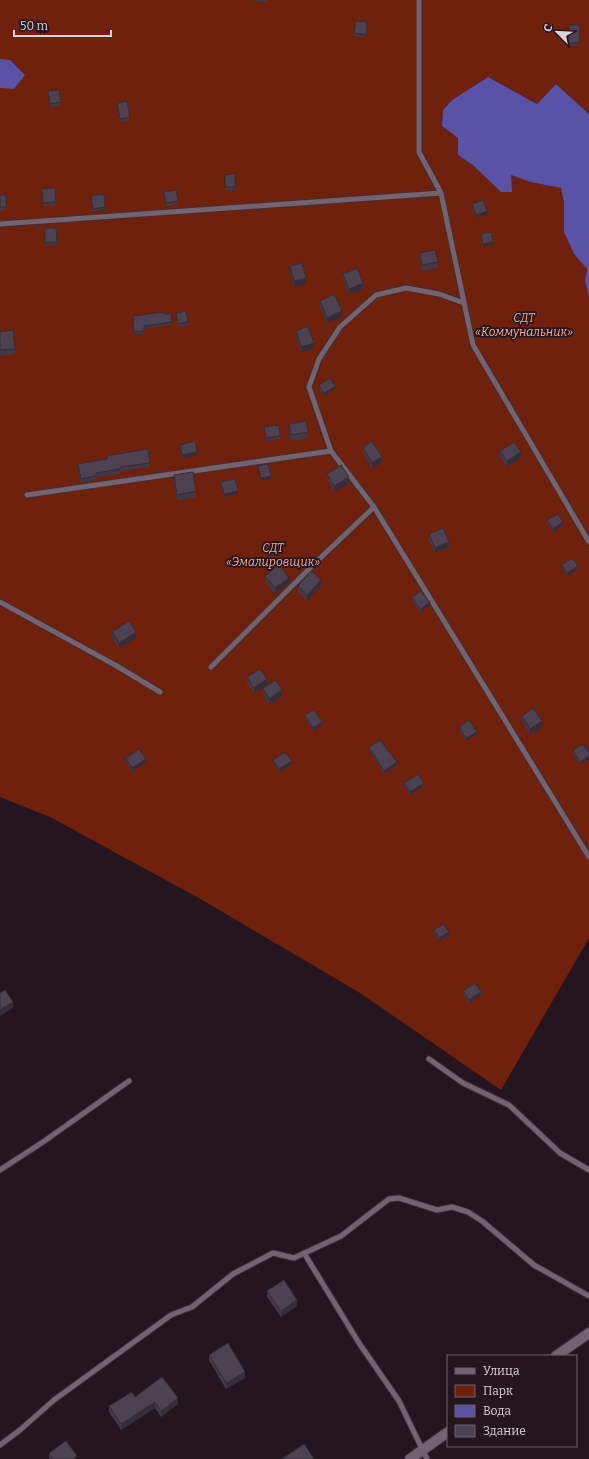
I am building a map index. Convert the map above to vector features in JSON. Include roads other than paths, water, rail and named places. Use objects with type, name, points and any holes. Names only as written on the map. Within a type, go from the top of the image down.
[{"type":"street","points":[[557,1355],[589,1333]]},
{"type":"street","points":[[410,1459],[425,1454],[447,1433]]},
{"type":"lane","points":[[419,0],[419,152],[441,194],[473,345],[589,542]]},
{"type":"lane","points":[[0,224],[441,194]]},
{"type":"lane","points":[[464,303],[439,294],[406,288],[376,294],[340,327],[319,359],[309,387],[315,409],[331,451],[374,507],[589,857]]},
{"type":"lane","points":[[27,495],[331,451]]},
{"type":"lane","points":[[211,666],[374,507]]},
{"type":"lane","points":[[0,602],[160,692]]},
{"type":"lane","points":[[429,1059],[464,1083],[509,1105],[560,1153],[589,1170]]},
{"type":"lane","points":[[0,1170],[43,1142],[129,1081]]},
{"type":"lane","points":[[0,1444],[20,1430],[61,1395],[171,1316],[192,1307],[233,1274],[273,1253],[294,1258],[341,1236],[390,1199],[399,1198],[437,1210],[452,1208],[468,1212],[482,1221],[534,1264],[589,1296]]},
{"type":"lane","points":[[304,1253],[359,1343],[399,1401],[425,1454]]},
{"type":"water","points":[[0,59],[10,60],[25,75],[14,89],[0,88]]},
{"type":"water","points":[[488,77],[537,104],[556,84],[589,114],[589,297],[585,281],[587,269],[574,254],[564,232],[564,203],[561,188],[530,182],[511,175],[512,192],[501,192],[474,166],[458,155],[458,138],[442,126],[443,110],[452,100]]},
{"type":"park label","name":"СДТ «Коммунальник»","points":[[524,325]]},
{"type":"park label","name":"СДТ «Эмалировщик»","points":[[273,555]]}]
